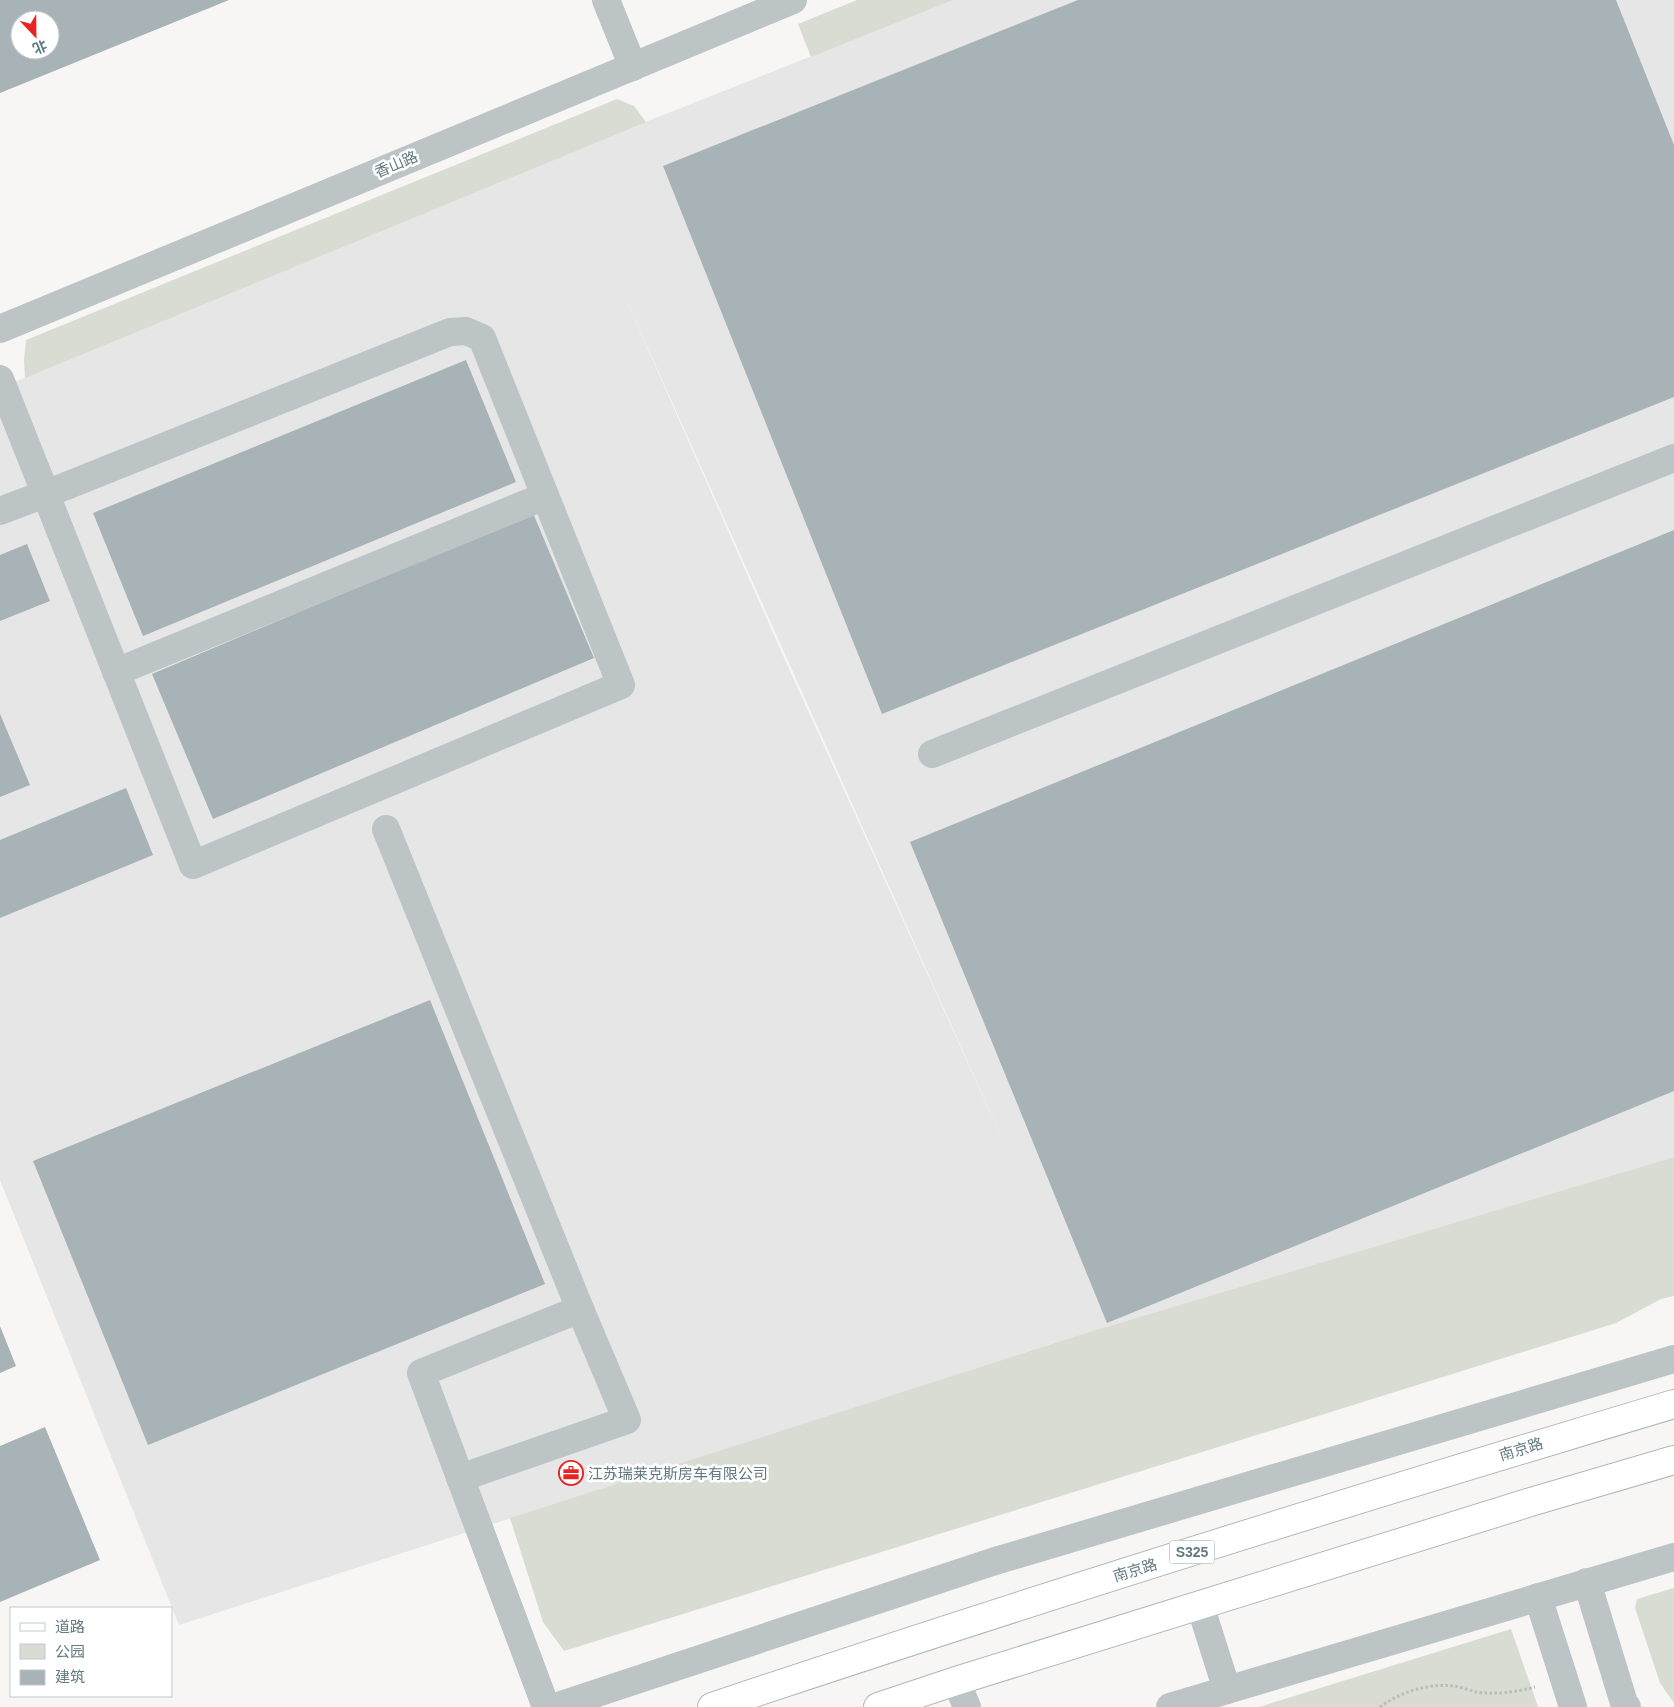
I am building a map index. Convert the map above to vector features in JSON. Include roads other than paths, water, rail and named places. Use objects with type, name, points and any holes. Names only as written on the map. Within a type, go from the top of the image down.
[{"type":"main road","name":"南京路","points":[[712,1707],[926,1635],[1513,1452],[1674,1404]]},
{"type":"main road","points":[[878,1707],[1534,1501],[1674,1460]]},
{"type":"street","points":[[606,0],[632,66]]},
{"type":"street","name":"香山路","points":[[0,329],[793,0]]},
{"type":"street","points":[[0,379],[45,492],[193,866],[621,685],[482,338],[466,331],[450,332],[45,492],[0,511]]},
{"type":"street","points":[[932,754],[1674,458]]},
{"type":"street","points":[[116,672],[545,496]]},
{"type":"street","points":[[386,829],[627,1420],[460,1478]]},
{"type":"street","points":[[546,1707],[421,1373],[580,1308]]},
{"type":"street","points":[[555,1707],[992,1562],[1674,1359]]},
{"type":"street","points":[[1170,1707],[1674,1557]]},
{"type":"street","points":[[1587,1582],[1624,1703],[1627,1707]]},
{"type":"street","points":[[1538,1597],[1573,1707]]},
{"type":"street","points":[[1200,1605],[1227,1690]]},
{"type":"street","points":[[956,1681],[967,1707]]},
{"type":"place","name":"江苏瑞莱克斯房车有限公司","points":[[571,1473]]}]
